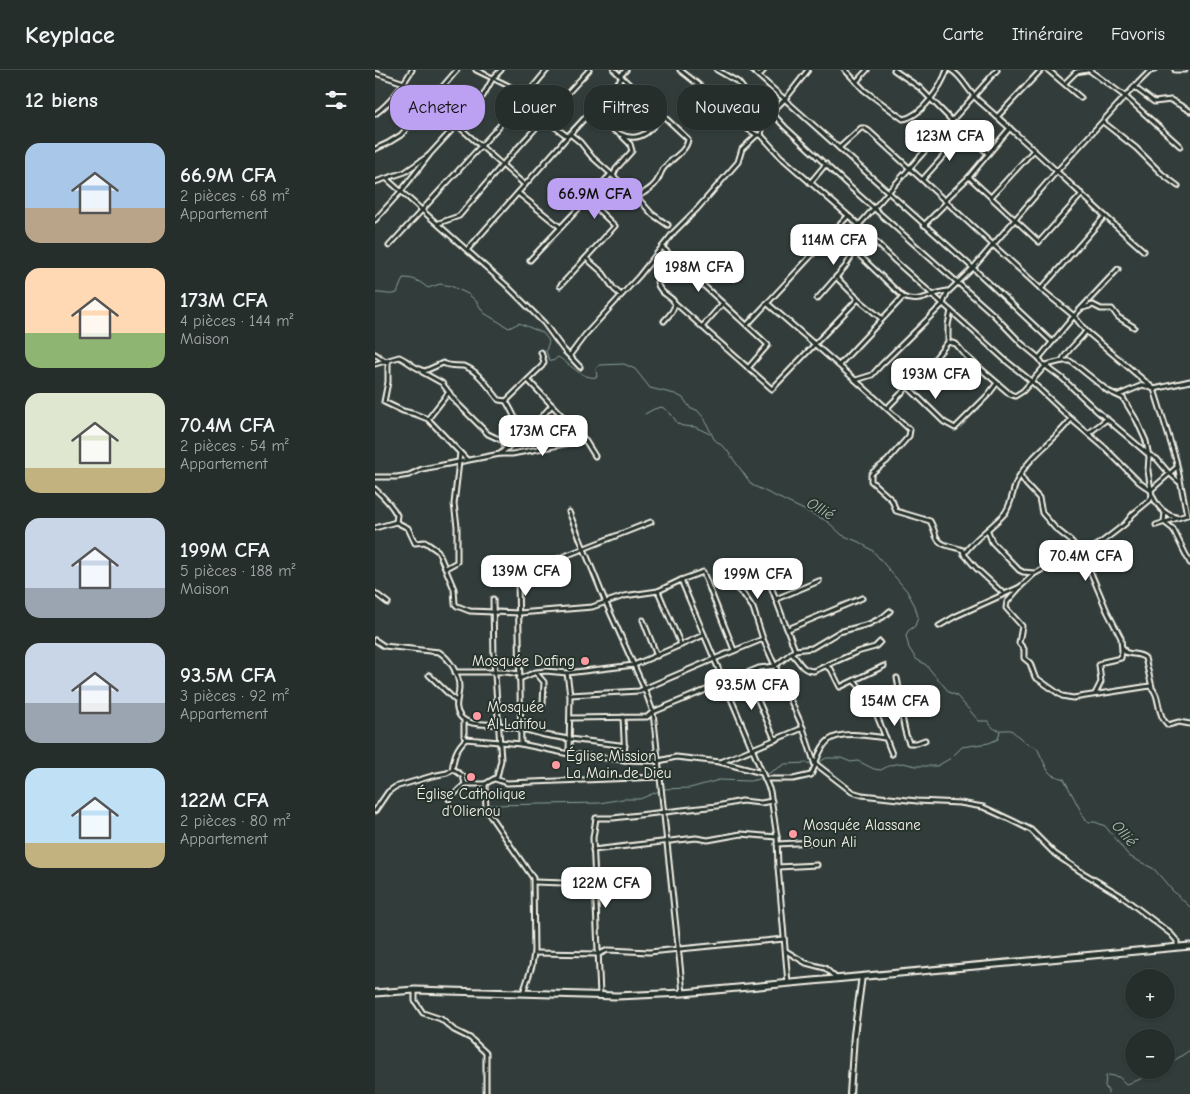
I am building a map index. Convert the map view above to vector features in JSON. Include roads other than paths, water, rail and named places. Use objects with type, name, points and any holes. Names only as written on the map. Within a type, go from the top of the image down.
[{"type":"main road","points":[[375,993],[415,990],[600,996],[683,993],[1190,946]]},
{"type":"street","points":[[375,114],[387,105],[412,70]]},
{"type":"street","points":[[375,149],[401,135],[457,70]]},
{"type":"street","points":[[476,70],[507,85]]},
{"type":"street","points":[[485,92],[493,78],[501,70]]},
{"type":"street","points":[[535,85],[547,70]]},
{"type":"street","points":[[574,87],[589,70]]},
{"type":"street","points":[[613,70],[630,85]]},
{"type":"street","points":[[614,85],[626,70]]},
{"type":"street","points":[[680,70],[728,108],[735,120],[759,135],[810,183],[859,225],[933,296],[1089,433],[1139,482],[1151,490]]},
{"type":"street","points":[[718,70],[740,85]]},
{"type":"street","points":[[752,70],[973,268],[1052,342]]},
{"type":"street","points":[[759,76],[764,70]]},
{"type":"street","points":[[778,106],[785,100],[808,70]]},
{"type":"street","points":[[845,70],[876,100],[903,120],[910,118],[918,112],[930,99],[941,84],[947,70]]},
{"type":"street","points":[[856,82],[867,70]]},
{"type":"street","points":[[894,70],[920,88],[964,133],[988,153]]},
{"type":"street","points":[[951,70],[960,77],[973,96],[1144,251]]},
{"type":"street","points":[[859,225],[997,70]]},
{"type":"street","points":[[997,117],[1041,70]]},
{"type":"street","points":[[1048,70],[1081,98]]},
{"type":"street","points":[[1065,83],[1076,71],[1088,70],[1126,97],[1180,146]]},
{"type":"street","points":[[855,380],[872,376],[943,304],[948,291],[973,268],[1057,171],[1151,70]]},
{"type":"street","points":[[1175,70],[1185,70]]},
{"type":"street","points":[[375,73],[404,83]]},
{"type":"street","points":[[375,78],[382,75]]},
{"type":"street","points":[[1135,87],[1153,102],[1171,100],[1190,111]]},
{"type":"street","points":[[468,249],[584,119]]},
{"type":"street","points":[[637,197],[655,184],[661,177],[662,170],[674,160],[688,142],[686,137],[667,120]]},
{"type":"street","points":[[778,120],[993,314],[1043,364],[1063,378],[1107,418],[1157,459],[1181,484]]},
{"type":"street","points":[[1103,122],[1178,186]]},
{"type":"street","points":[[839,148],[861,128],[864,128],[1074,316],[1086,331],[1154,389],[1177,467],[1187,515],[1156,525]]},
{"type":"street","points":[[924,225],[1010,128]]},
{"type":"street","points":[[375,220],[452,130]]},
{"type":"street","points":[[464,130],[525,185]]},
{"type":"street","points":[[389,246],[496,130]]},
{"type":"street","points":[[438,223],[459,216],[535,130]]},
{"type":"street","points":[[562,130],[580,142],[592,157],[637,197],[652,214],[668,225]]},
{"type":"street","points":[[530,260],[612,175],[632,151],[630,144],[614,130]]},
{"type":"street","points":[[618,134],[626,137],[638,136],[649,130]]},
{"type":"street","points":[[570,355],[585,335],[738,162],[741,149],[759,135],[761,130]]},
{"type":"street","points":[[923,179],[964,133]]},
{"type":"street","points":[[991,196],[1034,150]]},
{"type":"street","points":[[375,182],[405,172],[430,154]]},
{"type":"street","points":[[810,183],[826,164]]},
{"type":"street","points":[[969,176],[1039,242],[1082,194]]},
{"type":"street","points":[[387,179],[468,249],[544,323],[580,367]]},
{"type":"street","points":[[518,192],[560,227]]},
{"type":"street","points":[[560,286],[615,226],[587,200]]},
{"type":"street","points":[[747,325],[847,216]]},
{"type":"street","points":[[1041,288],[1105,216]]},
{"type":"street","points":[[834,232],[903,297],[914,300],[924,299],[948,291]]},
{"type":"street","points":[[663,248],[769,346],[748,368]]},
{"type":"street","points":[[817,299],[855,252]]},
{"type":"street","points":[[586,258],[603,273],[621,295]]},
{"type":"street","points":[[674,258],[671,268],[657,282],[658,288],[773,389],[858,299]]},
{"type":"street","points":[[1039,358],[1074,316],[1118,269]]},
{"type":"street","points":[[836,276],[858,299],[882,319]]},
{"type":"street","points":[[839,365],[903,297]]},
{"type":"street","points":[[664,321],[675,309],[674,302]]},
{"type":"street","points":[[767,303],[815,343],[911,431],[909,436],[887,461],[873,472],[871,482],[892,500],[895,511],[930,521],[935,535],[941,543],[963,550],[973,565],[1004,594]]},
{"type":"street","points":[[702,327],[723,304]]},
{"type":"street","points":[[1083,308],[1093,305],[1101,309],[1112,309],[1118,317],[1134,327]]},
{"type":"street","points":[[887,408],[933,361],[948,342],[948,325],[951,311]]},
{"type":"street","points":[[1062,361],[1086,331]]},
{"type":"street","points":[[948,342],[956,344],[965,356],[1015,396],[1023,391],[1046,365],[1070,361],[1109,391],[1123,398],[1146,441],[1149,454],[1148,471],[1152,495],[1156,503],[1168,516],[1177,517]]},
{"type":"street","points":[[506,401],[529,380],[544,362],[541,352]]},
{"type":"street","points":[[375,354],[387,361]]},
{"type":"street","points":[[375,364],[399,357],[441,383],[488,434],[503,441],[506,449]]},
{"type":"street","points":[[387,361],[388,382],[384,402],[403,411],[428,419],[467,460]]},
{"type":"street","points":[[420,370],[429,370],[443,363],[453,366],[465,366],[487,384],[499,400],[506,401]]},
{"type":"street","points":[[529,380],[585,440],[595,456]]},
{"type":"street","points":[[1119,395],[1143,386],[1154,389],[1190,381]]},
{"type":"street","points":[[907,387],[944,422],[955,428],[988,395],[997,383]]},
{"type":"street","points":[[428,419],[449,392]]},
{"type":"street","points":[[506,401],[515,418],[520,434],[519,438]]},
{"type":"street","points":[[500,454],[538,421],[552,405]]},
{"type":"street","points":[[1089,433],[1107,418]]},
{"type":"street","points":[[964,554],[1004,513],[1010,505],[1021,475],[1071,419]]},
{"type":"street","points":[[375,477],[397,478],[422,469],[585,440]]},
{"type":"street","points":[[446,568],[457,562],[457,526],[454,504],[460,452]]},
{"type":"street","points":[[1151,490],[1177,467]]},
{"type":"street","points":[[1021,475],[1025,484],[1039,498],[1043,513],[1055,528],[1083,554],[1110,618],[1121,638],[1121,658],[1103,662],[1099,665],[1101,682],[1095,694]]},
{"type":"street","points":[[375,489],[386,497],[394,509],[397,515],[396,522]]},
{"type":"street","points":[[988,530],[992,542],[1019,570],[1030,574],[1083,554],[1099,544],[1125,524],[1133,514],[1150,500],[1152,495]]},
{"type":"street","points":[[569,512],[583,550],[653,712],[683,993]]},
{"type":"street","points":[[1165,512],[1165,522],[1173,529],[1190,563]]},
{"type":"street","points":[[375,528],[396,522],[408,528],[415,543],[425,542],[437,552],[454,589],[457,606],[470,611],[519,613],[592,607],[624,596],[658,591],[703,572],[735,650]]},
{"type":"street","points":[[521,744],[517,588],[519,577],[542,565],[651,522]]},
{"type":"street","points":[[1125,524],[1131,525]]},
{"type":"street","points":[[738,566],[734,582],[736,588],[748,600],[763,639],[803,728],[815,765],[852,792],[917,801],[947,801],[971,804],[983,807],[1031,830],[1055,854],[1120,895],[1162,926],[1175,938],[1177,947]]},
{"type":"street","points":[[1037,572],[1009,599],[1006,608],[1021,626],[1019,642],[1023,649],[1023,658],[1030,663],[1035,677],[1062,696],[1073,698],[1146,685],[1151,687]]},
{"type":"street","points":[[681,580],[770,791],[777,837],[777,867],[788,984]]},
{"type":"street","points":[[776,599],[819,581]]},
{"type":"street","points":[[939,626],[1020,587]]},
{"type":"street","points":[[772,589],[795,650]]},
{"type":"street","points":[[658,591],[681,645]]},
{"type":"street","points":[[375,593],[388,603]]},
{"type":"street","points":[[788,629],[863,598]]},
{"type":"street","points":[[449,799],[465,784],[485,784],[495,779],[499,772],[501,760],[495,672],[493,599]]},
{"type":"street","points":[[570,718],[647,717],[653,712],[759,668],[775,666],[795,650],[812,648],[839,632],[869,624],[890,611]]},
{"type":"street","points":[[643,620],[657,656]]},
{"type":"street","points":[[519,676],[536,672],[567,673],[634,665],[704,635]]},
{"type":"street","points":[[570,694],[639,692],[763,639]]},
{"type":"street","points":[[375,640],[385,646],[439,652],[449,661],[455,672],[459,686],[455,700],[459,715],[464,720],[473,723],[499,725],[625,746]]},
{"type":"street","points":[[792,654],[801,666],[807,670],[814,671],[875,646],[880,642]]},
{"type":"street","points":[[1122,645],[1125,652],[1129,655],[1145,658],[1151,687],[1159,703],[1161,715],[1168,725],[1179,722],[1190,724]]},
{"type":"street","points":[[826,667],[831,669],[839,686],[854,681],[884,666]]},
{"type":"street","points":[[455,672],[515,672],[519,676]]},
{"type":"street","points":[[536,672],[544,682],[543,704]]},
{"type":"street","points":[[567,673],[570,694],[569,754]]},
{"type":"street","points":[[747,674],[775,740]]},
{"type":"street","points":[[429,675],[455,700]]},
{"type":"street","points":[[897,678],[904,732],[909,742],[917,743],[925,740]]},
{"type":"street","points":[[854,681],[869,701],[892,754]]},
{"type":"street","points":[[869,701],[899,688]]},
{"type":"street","points":[[623,717],[625,760]]},
{"type":"street","points":[[464,720],[464,736],[466,739]]},
{"type":"street","points":[[720,762],[803,728]]},
{"type":"street","points":[[765,779],[793,779],[811,775],[829,740],[843,736],[886,738]]},
{"type":"street","points":[[466,739],[521,744],[569,754],[625,760],[659,761],[676,757],[720,762],[762,773]]},
{"type":"street","points":[[453,769],[453,758],[466,739]]},
{"type":"street","points":[[453,769],[463,776],[465,784]]},
{"type":"street","points":[[375,811],[388,792],[395,787],[432,776],[447,774],[453,769]]},
{"type":"street","points":[[495,779],[507,783],[660,777]]},
{"type":"street","points":[[485,784],[486,810],[513,851],[531,873],[534,882],[534,953],[532,966],[523,993]]},
{"type":"street","points":[[600,996],[593,850],[596,818],[613,818],[717,806],[743,801],[771,802]]},
{"type":"street","points":[[593,850],[696,838],[708,840],[741,834],[777,837]]},
{"type":"street","points":[[777,844],[816,842]]},
{"type":"street","points":[[777,867],[817,865]]},
{"type":"street","points":[[534,882],[595,884]]},
{"type":"street","points":[[534,953],[599,954],[609,950],[649,952],[785,939]]},
{"type":"street","points":[[785,950],[809,964],[825,968],[836,978]]},
{"type":"street","points":[[850,1094],[854,1035],[862,976]]},
{"type":"street","points":[[415,990],[415,1001],[423,1013],[441,1018],[454,1030],[470,1038],[486,1053],[486,1094]]},
{"type":"waterway","name":"Ollié","points":[[375,293],[397,293],[403,278],[416,280],[428,288],[440,284],[451,286],[468,294],[476,301],[484,313],[509,328],[519,323],[543,333],[549,341],[546,351],[549,360],[553,361],[558,357],[582,374],[592,377],[597,377],[596,369],[599,365],[624,364],[635,369],[650,388],[675,394],[683,398],[691,409],[697,410],[704,418],[714,439],[726,449],[752,485],[827,521],[842,535],[859,542],[873,551],[907,591],[915,606],[918,617],[915,626],[908,631],[906,636],[909,648],[916,659],[926,665],[950,693],[956,695],[979,721],[988,721],[996,729],[1011,730],[1027,744],[1037,748],[1048,771],[1052,775],[1064,779],[1085,819],[1089,822],[1105,826],[1129,856],[1154,869],[1190,907]]},
{"type":"waterway","points":[[645,414],[662,407],[671,414],[678,424],[695,427],[710,434]]},
{"type":"waterway","points":[[816,764],[826,758],[841,758],[851,762],[858,761],[874,769],[881,770],[890,765],[903,763],[916,766],[937,766],[951,758],[962,747],[989,743],[998,739],[1000,731]]},
{"type":"waterway","points":[[663,789],[690,788],[719,780],[750,781],[759,779],[785,764],[813,764]]},
{"type":"waterway","points":[[490,805],[600,803],[622,799],[640,799],[659,791]]},
{"type":"waterway","points":[[1175,1060],[1190,1050]]},
{"type":"waterway","points":[[1108,1094],[1105,1086],[1106,1076],[1119,1077],[1126,1084],[1140,1079]]},
{"type":"place","name":"Mosquée Dafing","points":[[585,661]]},
{"type":"place","name":"Mosquée Al Latifou","points":[[477,716]]},
{"type":"place","name":"Église Mission La Main de Dieu","points":[[556,765]]},
{"type":"place","name":"Église Catholique d'Olienou","points":[[471,777]]},
{"type":"place","name":"Mosquée Alassane Boun Ali","points":[[793,834]]}]
